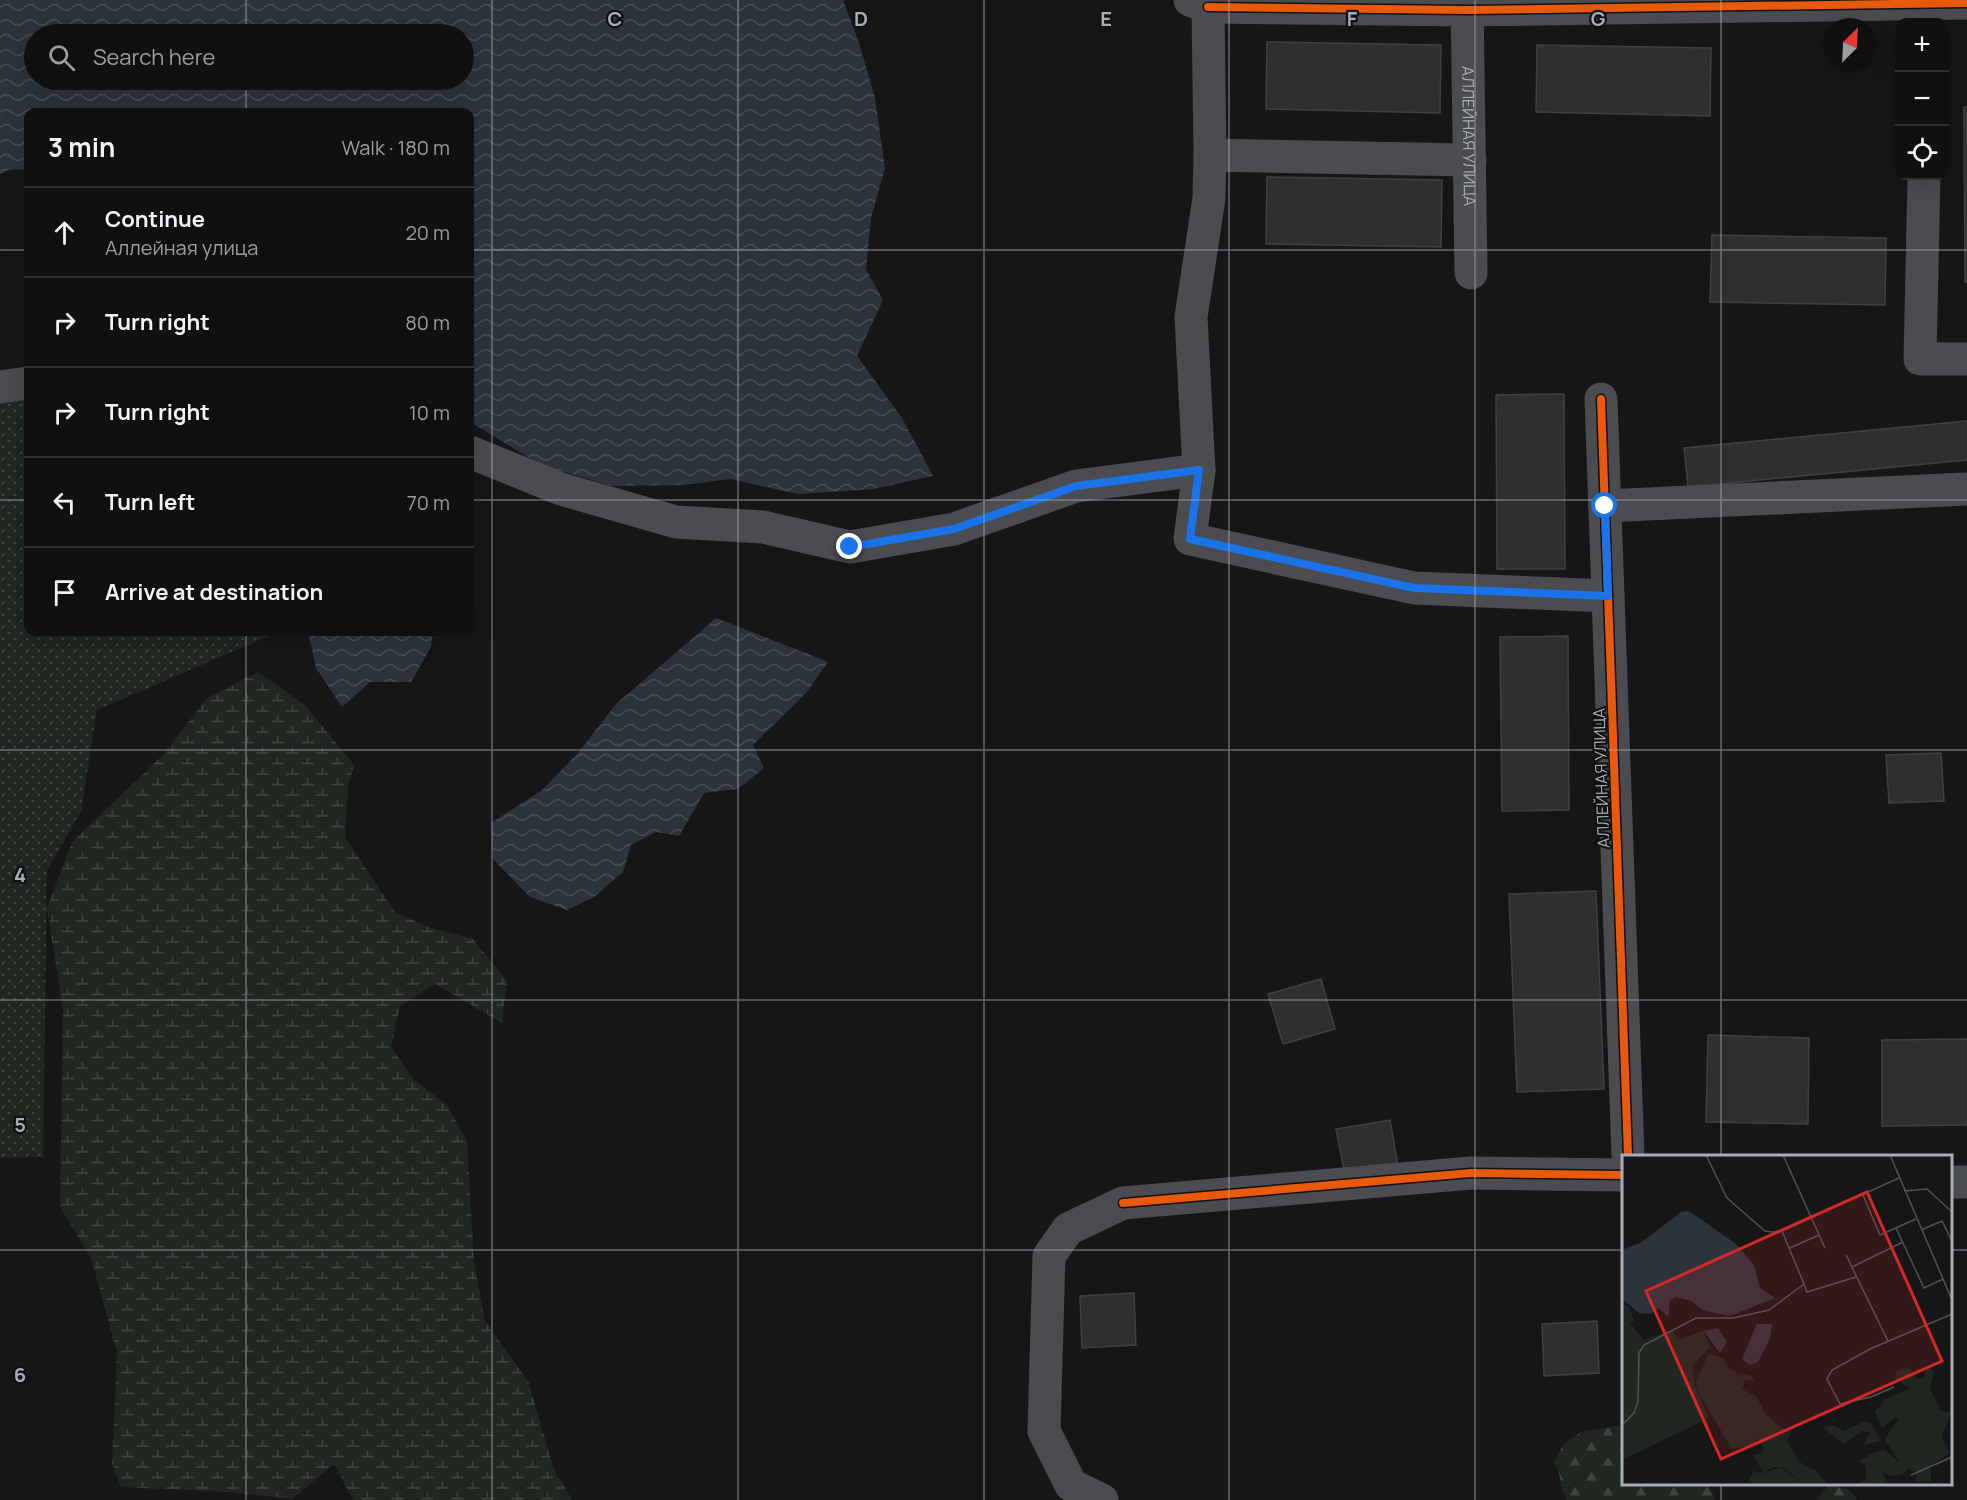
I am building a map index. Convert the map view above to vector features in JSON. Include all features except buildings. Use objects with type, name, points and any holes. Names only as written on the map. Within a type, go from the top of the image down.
[{"type":"street","points":[[1608,596],[1414,588],[1190,539],[1199,470],[1191,318],[1209,198],[1210,155],[1199,3],[1928,13],[1967,3]]},
{"type":"street","name":"АЛЛЕЙНАЯ УЛИЦА","points":[[1467,5],[1471,273]]},
{"type":"street","points":[[1210,155],[1470,160]]},
{"type":"street","points":[[1924,180],[1920,359],[1967,359]]},
{"type":"street","points":[[0,387],[24,384]]},
{"type":"street","name":"АЛЛЕЙНАЯ УЛИЦА","points":[[1601,399],[1628,1155]]},
{"type":"street","points":[[474,454],[561,489],[676,522],[763,528],[850,547],[954,529],[1076,486],[1199,470]]},
{"type":"street","points":[[1605,506],[1967,489]]},
{"type":"street","points":[[1102,1500],[1071,1485],[1044,1431],[1048,1256],[1068,1229],[1123,1203],[1471,1173],[1622,1175]]},
{"type":"green space","points":[[0,374],[24,375],[24,636],[269,636],[97,710],[81,811],[47,871],[43,1157],[0,1158]]},
{"type":"green space","points":[[258,672],[305,705],[354,765],[348,786],[345,837],[395,912],[428,927],[473,939],[507,981],[502,1023],[435,984],[400,1006],[391,1047],[414,1080],[447,1105],[467,1141],[474,1262],[485,1321],[528,1381],[554,1469],[572,1500],[353,1500],[334,1464],[292,1499],[228,1492],[121,1487],[112,1463],[117,1352],[91,1258],[60,1207],[63,1011],[47,908],[72,842],[163,755],[206,699]]},
{"type":"green space","points":[[1622,1425],[1622,1485],[1709,1485],[1715,1500],[1567,1500],[1562,1491],[1559,1472],[1554,1462],[1563,1445],[1581,1432]]},
{"type":"green space","points":[[1828,1486],[1848,1489],[1858,1500],[1816,1500]]},
{"type":"water","points":[[0,0],[843,0],[859,43],[875,98],[885,168],[871,218],[866,269],[883,300],[857,356],[902,418],[933,476],[873,489],[798,494],[730,479],[684,485],[612,486],[541,465],[474,424],[474,108],[24,108],[24,169],[8,170],[0,174]]},
{"type":"water","points":[[716,618],[828,662],[806,693],[753,745],[764,768],[738,789],[704,793],[679,836],[656,832],[631,845],[623,872],[594,897],[567,910],[530,897],[493,859],[491,823],[542,790],[578,753],[616,704]]},
{"type":"water","points":[[309,636],[432,636],[431,647],[411,682],[370,682],[342,707],[316,668]]},
{"type":"cycle path","points":[[1208,7],[1467,10],[1967,3]]},
{"type":"cycle path","points":[[1601,399],[1628,1155]]},
{"type":"cycle path","points":[[1123,1203],[1471,1173],[1622,1175]]},
{"type":"route","points":[[850,547],[954,529],[1076,486],[1199,470],[1190,539],[1414,588],[1608,596],[1605,506]]}]
